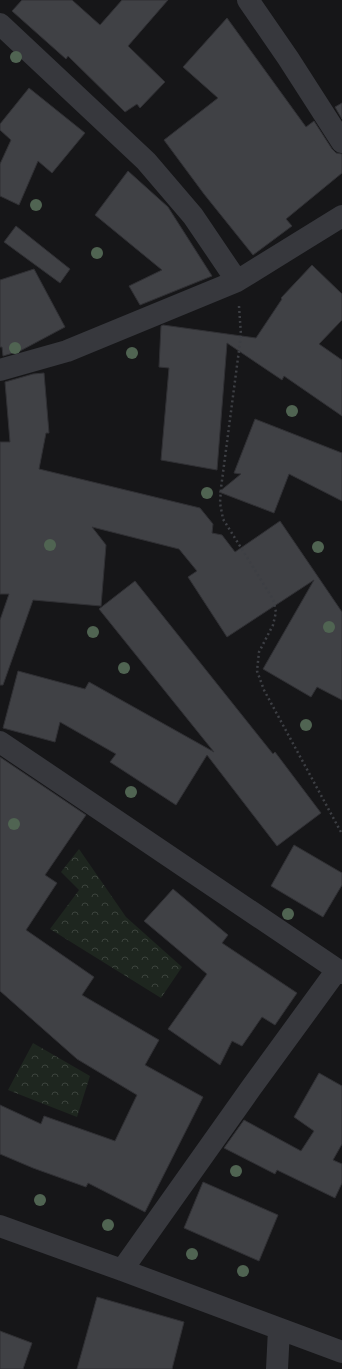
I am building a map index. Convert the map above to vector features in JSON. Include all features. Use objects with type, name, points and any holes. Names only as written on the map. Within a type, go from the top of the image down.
[{"type":"street","points":[[248,0],[288,58],[342,142]]},
{"type":"street","points":[[0,24],[146,161],[193,216],[237,281]]},
{"type":"street","points":[[0,370],[67,351],[237,281],[342,216]]},
{"type":"street","points":[[0,742],[340,972],[250,1088],[122,1270]]},
{"type":"street","points":[[0,1226],[342,1352]]},
{"type":"street","points":[[277,1369],[279,1329]]},
{"type":"path","points":[[237,281],[241,335],[221,488],[220,503],[223,519],[273,599],[276,612],[273,625],[259,652],[257,670],[264,690],[342,834]]},
{"type":"green space","points":[[79,849],[126,917],[182,967],[161,998],[50,929],[79,890],[61,872]]},
{"type":"green space","points":[[33,1043],[90,1076],[77,1117],[8,1090]]},
{"type":"building","points":[[22,0],[72,0],[100,25],[122,0],[168,0],[128,46],[165,82],[140,108],[137,104],[125,112],[68,56],[66,59],[12,11]]},
{"type":"building","points":[[227,18],[306,127],[314,121],[332,149],[336,153],[342,154],[342,173],[286,219],[292,226],[253,255],[204,194],[164,140],[218,98],[183,67]]},
{"type":"building","points":[[29,88],[85,133],[52,173],[38,161],[19,205],[0,196],[0,164],[11,140],[0,130],[0,124]]},
{"type":"building","points":[[342,103],[342,119],[335,107]]},
{"type":"building","points":[[128,171],[168,207],[212,276],[140,305],[129,286],[162,270],[95,215]]},
{"type":"building","points":[[16,226],[70,269],[60,283],[4,242]]},
{"type":"building","points":[[312,265],[342,294],[342,320],[319,344],[342,360],[342,416],[284,376],[282,380],[227,343],[217,470],[161,460],[169,368],[159,367],[161,326],[163,325],[256,338],[282,299],[281,298]]},
{"type":"building","points":[[34,269],[65,327],[20,351],[3,356],[2,347],[0,347],[0,280]]},
{"type":"building","points":[[44,373],[49,433],[46,433],[39,469],[200,508],[213,524],[212,533],[222,535],[235,552],[280,521],[342,612],[342,700],[317,687],[311,697],[263,669],[314,580],[227,637],[188,577],[197,571],[179,549],[92,527],[106,545],[101,606],[33,600],[3,685],[0,685],[0,620],[9,594],[0,594],[0,442],[10,442],[5,382],[33,374]]},
{"type":"building","points":[[255,419],[342,453],[342,501],[289,474],[274,513],[219,492],[241,474],[234,473]]},
{"type":"building","points":[[135,581],[273,754],[275,752],[321,813],[277,846],[207,755],[176,805],[110,762],[116,754],[60,722],[55,742],[3,728],[18,671],[85,689],[89,682],[214,752],[99,609]]},
{"type":"building","points":[[0,757],[86,815],[45,875],[57,883],[26,930],[94,977],[82,995],[159,1040],[145,1065],[203,1097],[145,1212],[88,1183],[86,1187],[33,1168],[0,1154],[0,1105],[41,1124],[44,1116],[115,1141],[137,1095],[77,1059],[0,991]]},
{"type":"building","points":[[294,845],[342,873],[342,885],[323,917],[271,886]]},
{"type":"building","points":[[173,889],[228,935],[222,943],[297,993],[275,1025],[262,1017],[242,1046],[232,1041],[220,1065],[168,1029],[207,974],[144,921]]},
{"type":"building","points":[[319,1073],[342,1086],[342,1144],[333,1160],[342,1164],[342,1183],[335,1198],[277,1170],[275,1174],[224,1148],[244,1120],[301,1151],[314,1131],[294,1117]]},
{"type":"building","points":[[203,1182],[278,1215],[259,1261],[184,1228]]},
{"type":"building","points":[[97,1297],[184,1322],[172,1369],[77,1369]]},
{"type":"building","points":[[0,1331],[32,1343],[23,1369],[0,1369]]}]
